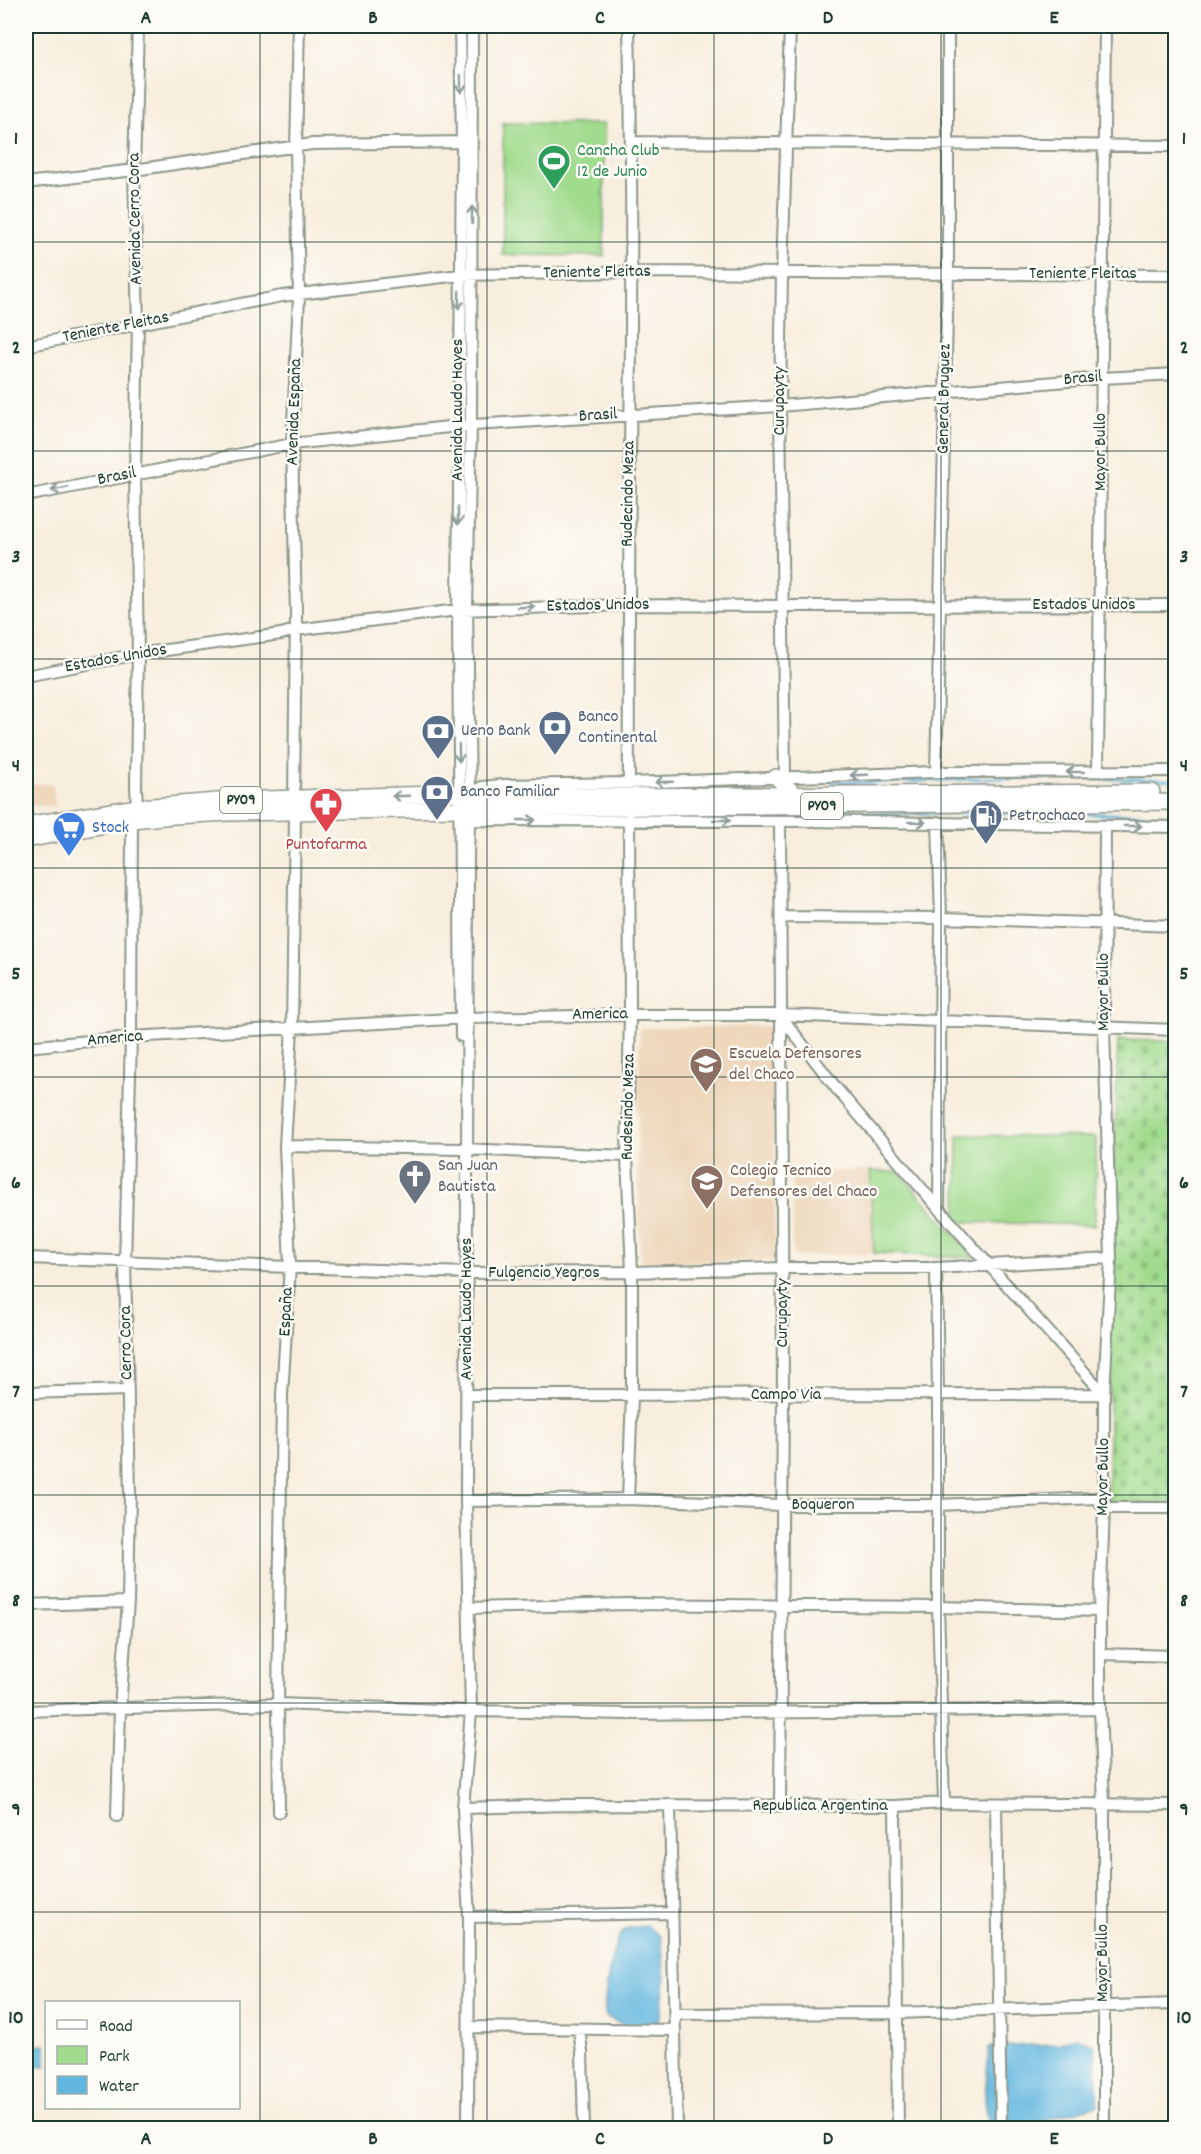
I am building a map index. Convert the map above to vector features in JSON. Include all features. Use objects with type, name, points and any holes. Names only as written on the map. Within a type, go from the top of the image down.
[{"type":"highway","points":[[780,777],[796,795]]},
{"type":"highway","name":"PY09","points":[[465,805],[495,797],[924,792],[1176,792]]},
{"type":"highway","name":"PY09","points":[[26,825],[135,814],[174,816],[295,805],[1176,802]]},
{"type":"highway","name":"PY09","points":[[26,840],[135,814]]},
{"type":"street","name":"Avenida Cerro Cora","points":[[135,814],[138,654],[135,474],[138,324],[134,170],[138,26]]},
{"type":"street","name":"Avenida España","points":[[295,805],[292,444],[299,296],[296,147],[298,26]]},
{"type":"street","name":"Avenida Laudo Hayes","points":[[460,26],[472,276],[471,425],[463,610]]},
{"type":"street","name":"Avenida Laudo Hayes","points":[[468,2128],[469,1917],[464,1808],[471,1711],[466,1501],[465,805],[458,426],[460,275],[472,26]]},
{"type":"street","name":"Rudecindo Meza","points":[[629,26],[632,142],[627,604],[629,783]]},
{"type":"street","name":"Curupayty","points":[[780,777],[780,406],[790,26]]},
{"type":"street","name":"General Bruguez","points":[[936,772],[948,274],[948,26]]},
{"type":"street","name":"Mayor Bullo","points":[[1098,771],[1105,26]]},
{"type":"street","points":[[26,183],[312,144],[466,142]]},
{"type":"street","points":[[632,142],[1176,146]]},
{"type":"street","name":"Teniente Fleitas","points":[[26,346],[282,296],[299,296],[460,275],[631,272],[1176,275]]},
{"type":"street","name":"Brasil","points":[[26,496],[292,444],[458,426],[780,406],[1102,378],[1176,374]]},
{"type":"street","name":"Estados Unidos","points":[[26,676],[138,654],[281,634],[295,630],[463,610],[627,604],[1176,605]]},
{"type":"street","points":[[465,805],[482,787],[502,784],[629,783],[936,772],[1176,771]]},
{"type":"street","name":"España","points":[[279,1812],[282,1395],[290,1266],[285,1146],[292,1029],[295,805]]},
{"type":"street","points":[[465,805],[629,819],[1176,826]]},
{"type":"street","name":"Cerro Cora","points":[[117,1816],[120,1708],[128,1602],[130,1496],[124,1262],[135,814]]},
{"type":"street","name":"Rudesindo Meza","points":[[628,1499],[632,1396],[632,1272],[627,1156],[630,1015],[629,819]]},
{"type":"street","name":"Curupayty","points":[[780,820],[783,1268],[780,1806]]},
{"type":"street","points":[[938,822],[941,918],[939,1209]]},
{"type":"street","name":"Mayor Bullo","points":[[1104,2128],[1104,1804],[1100,1708],[1100,1611],[1104,1508],[1104,1394],[1111,1258],[1104,1028],[1105,826]]},
{"type":"street","points":[[782,916],[1104,922],[1176,926]]},
{"type":"street","name":"America","points":[[26,1047],[131,1037],[464,1019],[630,1015],[780,1015],[1176,1030]]},
{"type":"street","points":[[780,1015],[836,1088],[939,1209],[1104,1394]]},
{"type":"street","points":[[285,1146],[464,1149],[627,1156]]},
{"type":"street","name":"Fulgencio Yegros","points":[[26,1258],[465,1273],[936,1268],[1111,1258]]},
{"type":"street","points":[[936,1268],[938,1607],[944,1803]]},
{"type":"street","points":[[26,1393],[128,1390]]},
{"type":"street","name":"Campo Via","points":[[467,1395],[1104,1394]]},
{"type":"street","name":"Boqueron","points":[[466,1501],[628,1499],[781,1505],[938,1505],[1096,1498],[1104,1508],[1176,1508]]},
{"type":"street","points":[[26,1605],[128,1602]]},
{"type":"street","points":[[469,1608],[628,1604],[1100,1611]]},
{"type":"street","points":[[1100,1654],[1176,1656]]},
{"type":"street","points":[[26,1711],[278,1704],[629,1714],[1100,1708]]},
{"type":"street","name":"Republica Argentina","points":[[464,1808],[670,1805],[895,1806],[944,1803],[1176,1805]]},
{"type":"street","points":[[996,1804],[1001,2128]]},
{"type":"street","points":[[670,1805],[677,2128]]},
{"type":"street","points":[[895,1806],[898,2128]]},
{"type":"street","points":[[469,1917],[671,1914]]},
{"type":"street","points":[[675,2014],[896,2013],[1176,2004]]},
{"type":"street","points":[[469,2026],[674,2030]]},
{"type":"street","points":[[579,2029],[582,2052],[584,2128]]},
{"type":"shaded area","points":[[26,784],[53,784],[55,806],[26,806]]},
{"type":"shaded area","points":[[773,1026],[775,1261],[641,1263],[637,1159],[640,1028]]},
{"type":"shaded area","points":[[868,1170],[874,1253],[793,1256],[792,1173]]},
{"type":"green space","name":"Cancha Club 12 de Junio","points":[[503,123],[604,124],[604,256],[503,255]]},
{"type":"green space","points":[[1118,1040],[1175,1041],[1175,1503],[1108,1503],[1111,1258]]},
{"type":"green space","points":[[958,1135],[1096,1137],[1095,1225],[957,1222]]},
{"type":"green space","points":[[870,1171],[899,1172],[975,1258],[874,1253]]},
{"type":"water","points":[[647,1926],[661,1937],[665,1980],[661,2014],[652,2029],[624,2025],[606,2017],[605,2010],[614,1950],[621,1934],[633,1927]]},
{"type":"water","points":[[1076,2037],[1095,2045],[1098,2105],[1017,2128],[989,2124],[985,2100],[989,2047],[1059,2044]]},
{"type":"water","points":[[45,2045],[45,2066],[32,2066],[30,2046]]},
{"type":"waterway","points":[[832,782],[989,778],[1176,780]]},
{"type":"waterway","points":[[819,813],[1063,813],[1176,816]]},
{"type":"place","name":"Cancha Club 12 de Junio","points":[[554,190]]},
{"type":"place","name":"Banco Continental","points":[[555,756]]},
{"type":"place","name":"Ueno Bank","points":[[438,760]]},
{"type":"place","name":"Banco Familiar","points":[[437,821]]},
{"type":"place","name":"Puntofarma","points":[[326,833]]},
{"type":"place","name":"Petrochaco","points":[[986,845]]},
{"type":"place","name":"Stock","points":[[69,857]]},
{"type":"place","name":"Escuela Defensores del Chaco","points":[[706,1093]]},
{"type":"place","name":"San Juan Bautista","points":[[415,1205]]},
{"type":"place","name":"Colegio Tecnico Defensores del Chaco","points":[[707,1210]]}]
